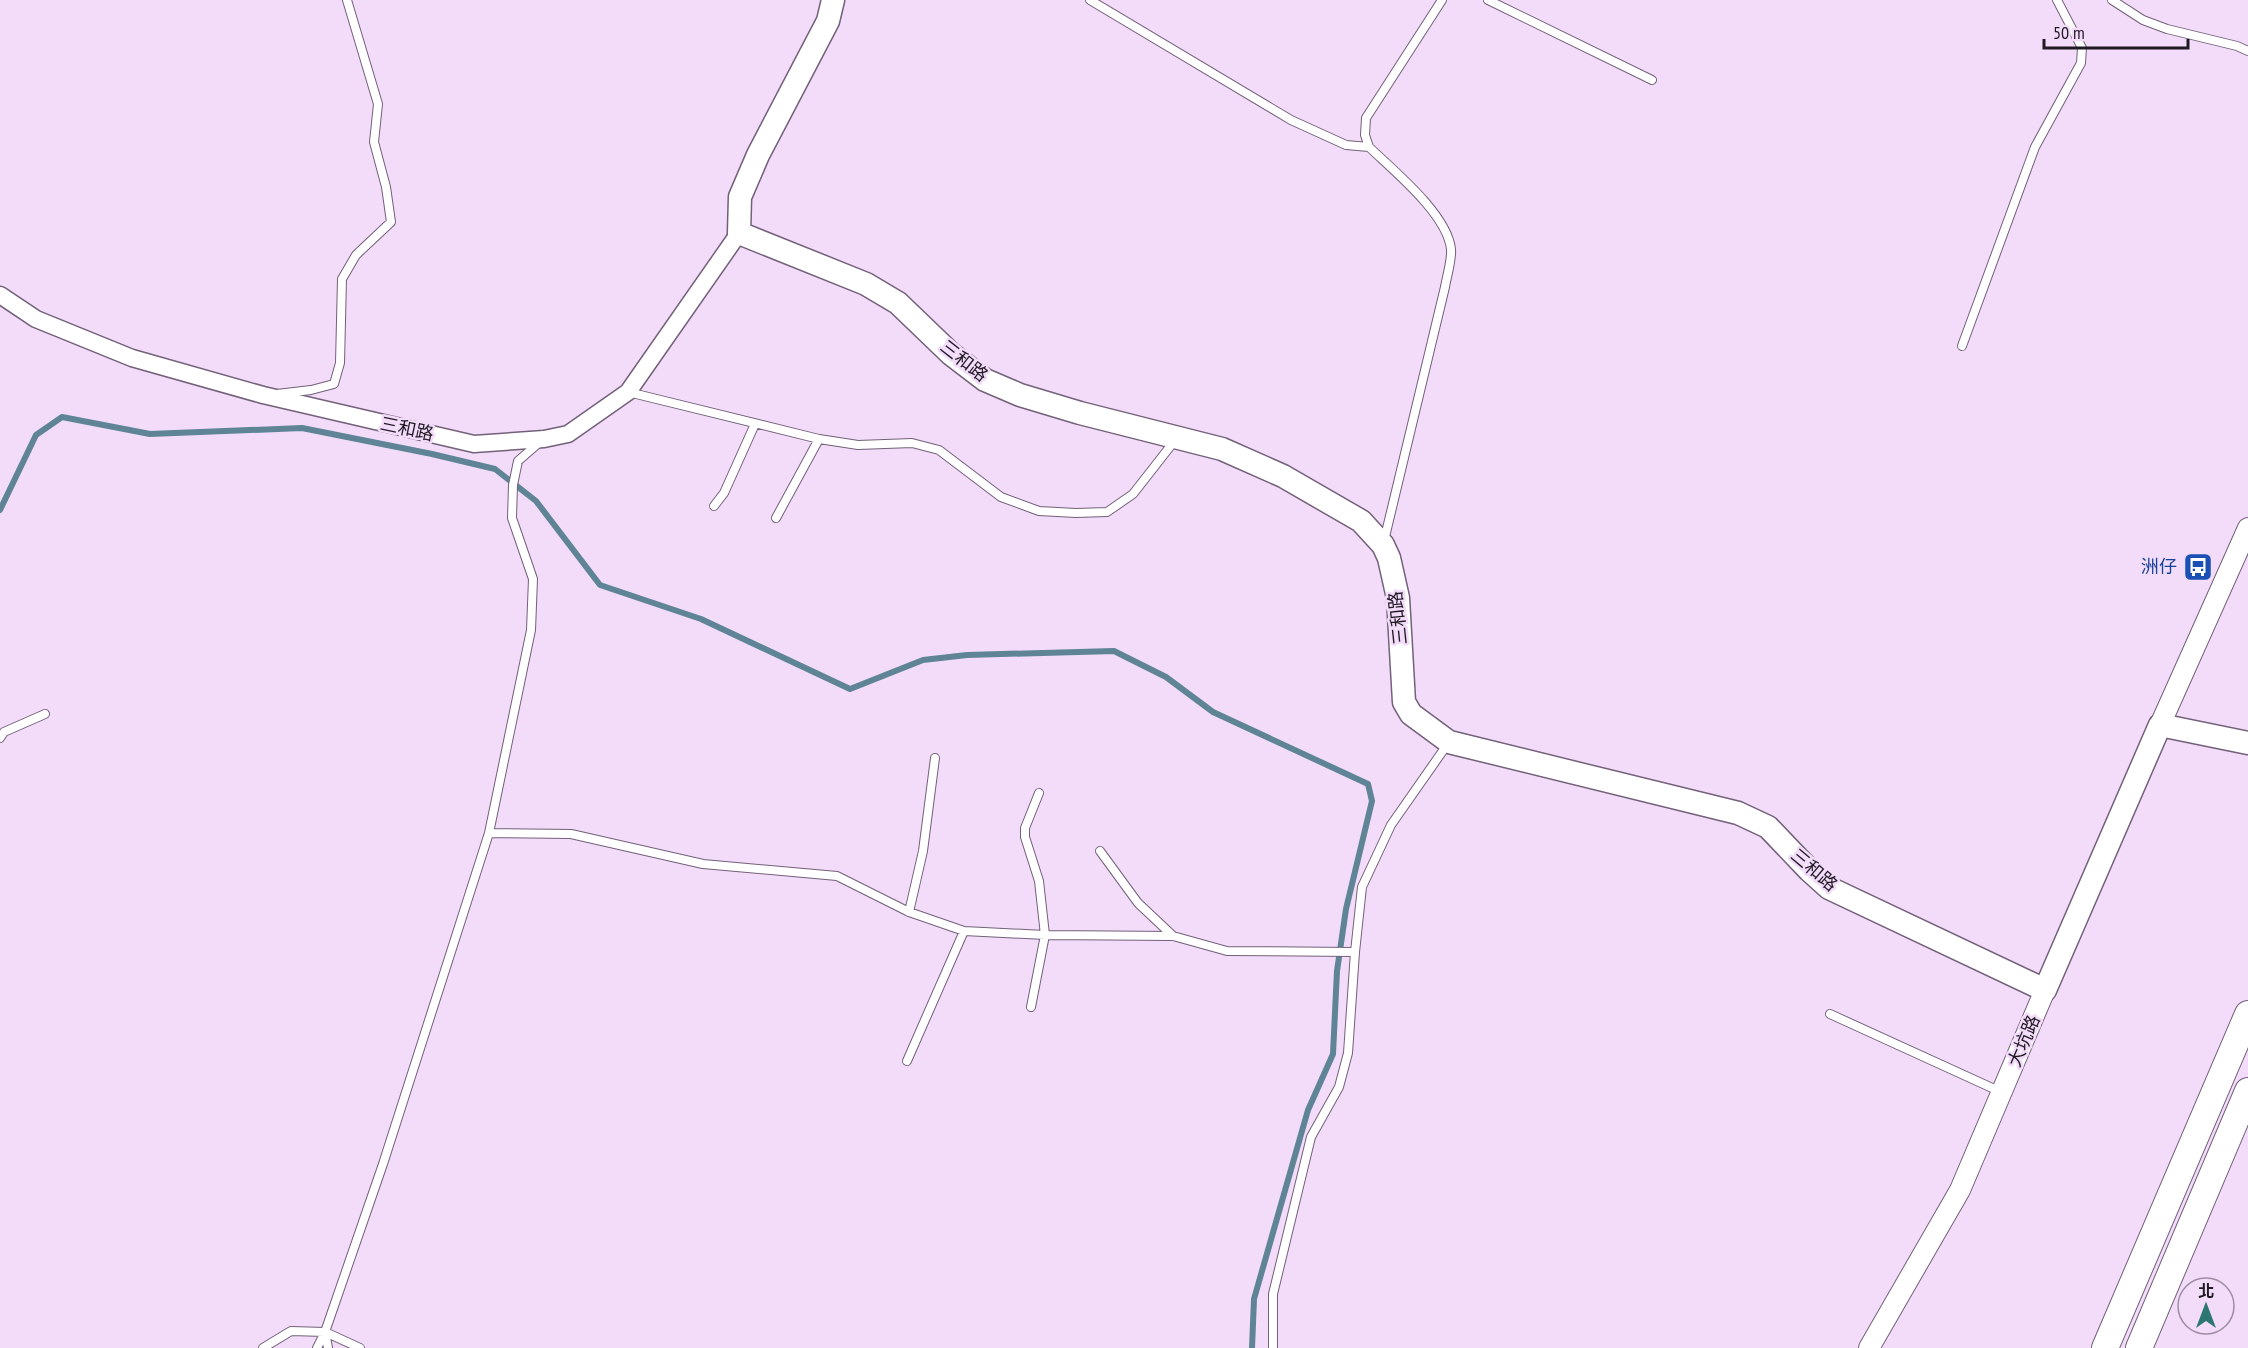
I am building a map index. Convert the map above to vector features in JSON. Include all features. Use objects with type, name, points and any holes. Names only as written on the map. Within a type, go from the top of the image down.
[{"type":"main road","points":[[739,233],[740,197],[758,155],[828,21],[833,0]]},
{"type":"main road","name":"三和路","points":[[739,233],[866,284],[898,303],[951,354],[985,380],[1020,395],[1060,407],[1222,449],[1283,476],[1361,520],[1383,545],[1389,558],[1398,598],[1404,702],[1411,714],[1449,742],[1737,813],[1768,827],[1829,888],[2045,990]]},
{"type":"main road","points":[[2160,725],[2248,743]]},
{"type":"main road","name":"大坑路","points":[[2045,990],[2160,725]]},
{"type":"main road","points":[[2105,1348],[2248,1014]]},
{"type":"main road","points":[[2139,1348],[2248,1091]]},
{"type":"street","name":"三和路","points":[[0,295],[36,319],[132,358],[263,395],[474,444],[544,439],[567,434],[628,392],[739,233]]},
{"type":"street","name":"大坑路","points":[[2160,725],[2248,528]]},
{"type":"street","name":"大坑路","points":[[1869,1348],[1960,1190],[2045,990]]},
{"type":"lane","points":[[263,395],[311,390],[334,384],[339,363],[342,279],[356,255],[391,222],[386,187],[374,142],[378,105],[347,0]]},
{"type":"lane","points":[[1090,0],[1291,120],[1346,145],[1369,147]]},
{"type":"lane","points":[[1383,545],[1445,287],[1451,249],[1444,230],[1430,207],[1369,147],[1365,135],[1366,118],[1442,0]]},
{"type":"lane","points":[[1488,0],[1652,81]]},
{"type":"lane","points":[[1962,346],[2035,147],[2081,63],[2082,48],[2057,0]]},
{"type":"lane","points":[[2112,0],[2143,20],[2167,29],[2237,46],[2248,51]]},
{"type":"lane","points":[[628,392],[819,439],[858,445],[912,443],[927,446],[939,450],[1001,497],[1039,511],[1107,512],[1133,494],[1176,438]]},
{"type":"lane","points":[[714,506],[724,493],[754,424]]},
{"type":"lane","points":[[317,1348],[325,1332],[383,1164],[489,833],[531,630],[533,579],[512,518],[513,485],[518,461],[544,439]]},
{"type":"lane","points":[[776,518],[819,439]]},
{"type":"lane","points":[[0,738],[4,732],[45,714]]},
{"type":"lane","points":[[1273,1348],[1273,1294],[1311,1137],[1339,1087],[1348,1053],[1362,887],[1391,825],[1449,742]]},
{"type":"lane","points":[[909,912],[923,851],[935,758]]},
{"type":"lane","points":[[1031,1007],[1045,935],[1039,881],[1025,837],[1025,828],[1039,792]]},
{"type":"lane","points":[[489,833],[571,834],[703,864],[837,876],[909,912],[964,931],[1045,935],[1173,936],[1227,951],[1330,950],[1355,952]]},
{"type":"lane","points":[[1100,851],[1137,903],[1173,936]]},
{"type":"lane","points":[[908,1061],[964,931]]},
{"type":"lane","points":[[1830,1014],[2002,1092]]},
{"type":"lane","points":[[263,1348],[291,1331],[325,1332],[360,1348]]},
{"type":"lane","points":[[325,1332],[328,1348]]},
{"type":"waterway","points":[[0,510],[36,435],[62,417],[150,434],[302,428],[432,454],[495,469],[536,501],[600,585],[701,619],[850,689],[923,660],[967,655],[1114,651],[1166,677],[1213,712],[1368,784],[1372,801],[1346,909],[1337,971],[1333,1054],[1308,1110],[1254,1299],[1252,1348]]},
{"type":"place","name":"洲仔","points":[[2198,567]]}]
